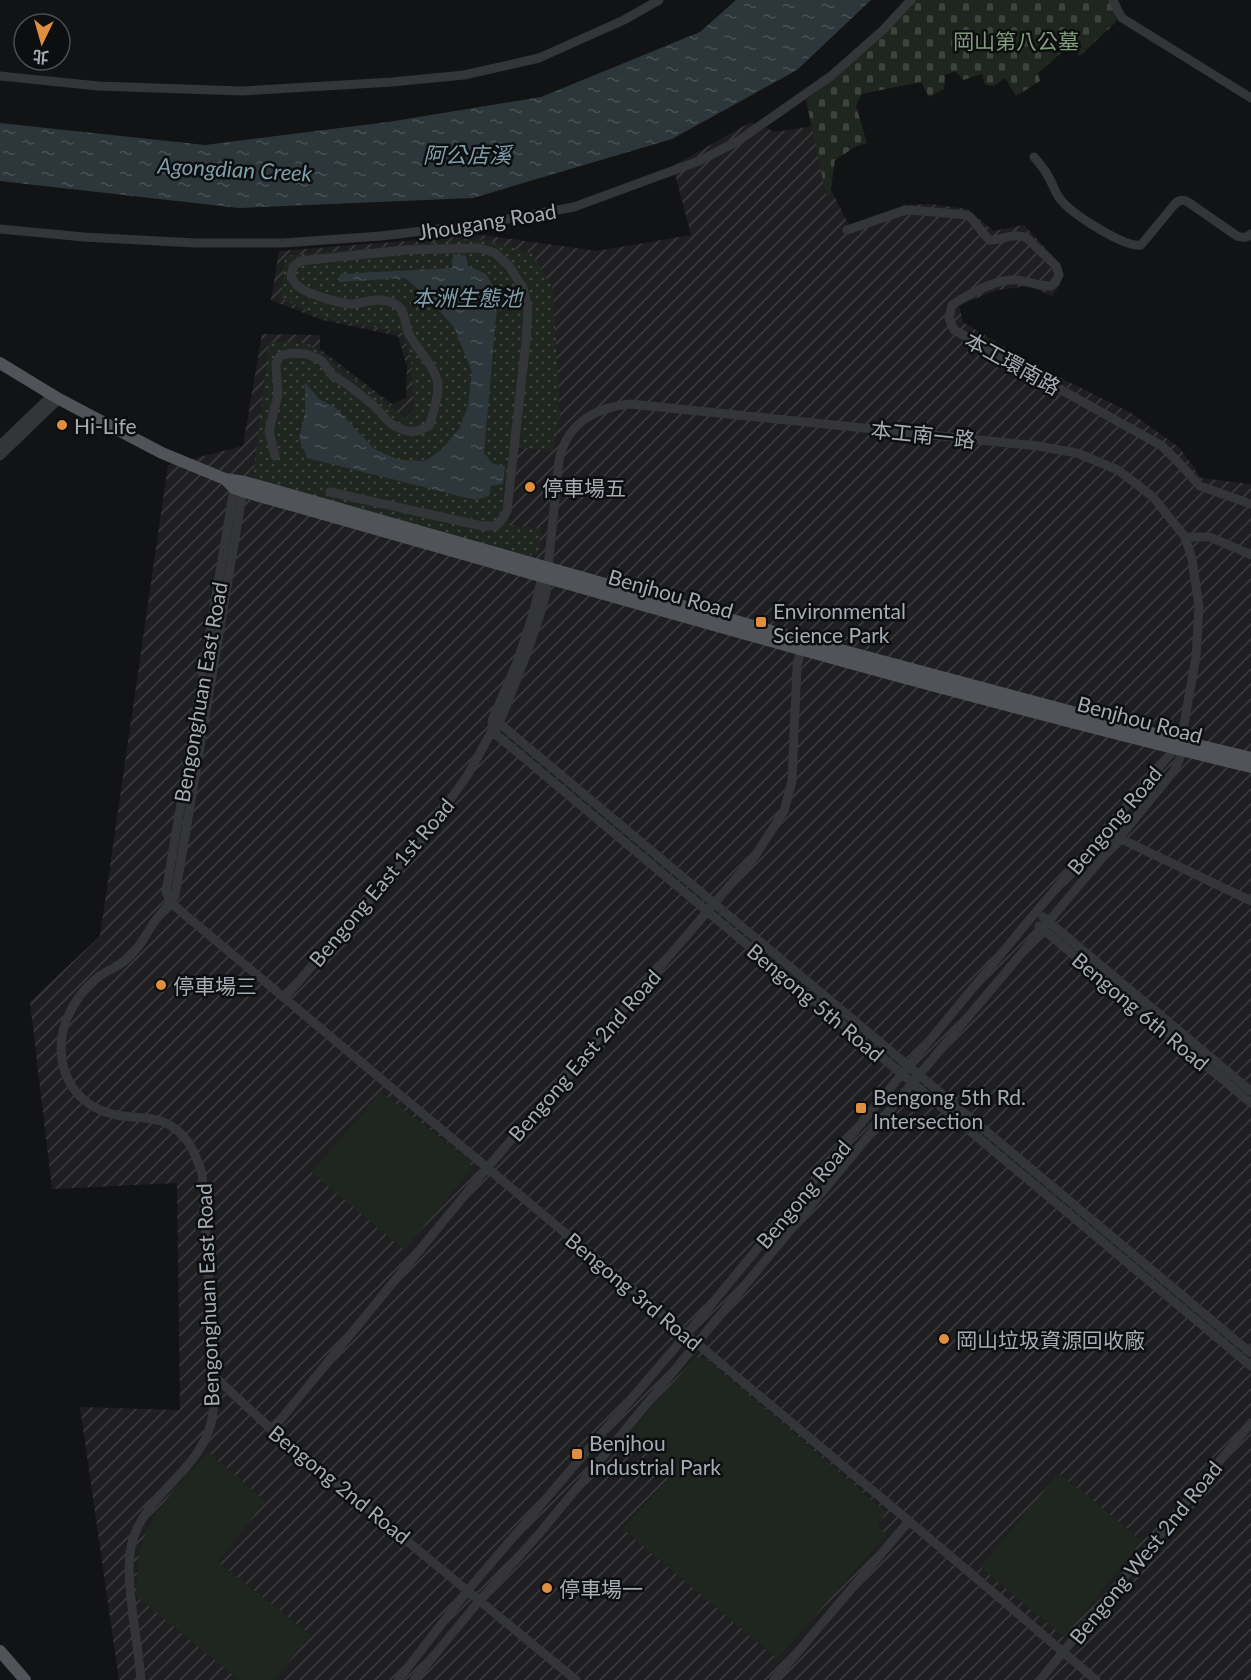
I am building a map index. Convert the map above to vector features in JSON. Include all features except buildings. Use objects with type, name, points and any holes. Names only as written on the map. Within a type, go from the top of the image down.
[{"type":"main road","name":"Benjhou Road","points":[[0,363],[56,397],[162,453],[236,484],[546,575],[1251,767]]},
{"type":"main road","name":"Benjhou Road","points":[[1180,747],[1251,758]]},
{"type":"main road","points":[[0,1651],[25,1680]]},
{"type":"street","points":[[0,76],[98,86],[242,91],[392,82],[464,75],[539,58],[624,20],[658,0]]},
{"type":"street","name":"Jhougang Road","points":[[0,229],[95,238],[195,243],[283,243],[381,236],[480,224],[574,207],[699,161],[738,141],[831,76],[911,0]]},
{"type":"street","points":[[1113,0],[1122,18],[1251,98]]},
{"type":"street","points":[[1034,157],[1047,172],[1059,198],[1066,206],[1082,219],[1127,244],[1141,245],[1173,205],[1183,200],[1237,236],[1243,238],[1251,234]]},
{"type":"street","name":"本工環南路","points":[[847,230],[910,210],[967,215],[990,240],[1001,240],[1013,235],[1027,238],[1056,266],[1059,275],[1056,281],[1051,286],[1041,286],[1017,280],[1005,281],[972,293],[952,304],[949,318],[954,330],[1162,446],[1200,486],[1251,504]]},
{"type":"street","points":[[276,456],[269,431],[278,394],[276,364],[280,356],[291,352],[307,354],[322,361],[333,376],[373,405],[391,424],[406,431],[417,431],[429,426],[438,385],[434,371],[418,350],[408,331],[404,313],[394,303],[380,299],[350,304],[326,299],[298,287],[291,277],[293,267],[300,261],[406,250],[479,248],[495,253],[509,266],[523,288],[528,308],[507,511],[503,518],[496,526],[482,526],[330,492]]},
{"type":"street","points":[[0,445],[56,397]]},
{"type":"street","points":[[0,456],[56,397]]},
{"type":"street","name":"本工南一路","points":[[546,575],[560,456],[567,438],[577,425],[590,415],[612,405],[630,404],[1026,445],[1077,453],[1118,470],[1153,497],[1185,537],[1192,559],[1200,607],[1196,657],[1180,747]]},
{"type":"street","name":"Bengonghuan East Road","points":[[141,1680],[129,1586],[134,1537],[151,1506],[198,1451],[212,1420],[215,1398],[202,1173],[187,1140],[173,1127],[159,1120],[117,1115],[96,1108],[77,1093],[67,1080],[61,1057],[61,1039],[79,994],[97,978],[126,960],[141,945],[155,921],[171,903],[166,892],[236,484]]},
{"type":"street","points":[[1185,537],[1210,537],[1251,555]]},
{"type":"street","name":"Bengong East 1st Road","points":[[284,998],[419,843],[467,776],[496,721],[546,575]]},
{"type":"street","name":"Bengong East 2nd Road","points":[[272,1430],[487,1168],[755,856],[784,811],[792,782],[797,666],[802,645]]},
{"type":"street","name":"Bengong 5th Road","points":[[496,721],[710,907]]},
{"type":"street","name":"Bengong 5th Road","points":[[492,731],[710,907],[906,1071],[1251,1353]]},
{"type":"street","name":"Bengong Road","points":[[398,1680],[468,1590],[686,1335],[1107,827],[1180,747]]},
{"type":"street","name":"Bengong Road","points":[[414,1680],[479,1601],[538,1535],[1119,838],[1173,771],[1180,747]]},
{"type":"street","points":[[1107,827],[1119,838],[1251,901]]},
{"type":"street","name":"Bengong 3rd Road","points":[[171,903],[1096,1680]]},
{"type":"street","name":"Bengong 6th Road","points":[[1034,916],[1251,1091]]},
{"type":"street","name":"Bengong 6th Road","points":[[1045,925],[1251,1103]]},
{"type":"street","name":"Bengong 5th Road","points":[[916,1079],[1251,1366]]},
{"type":"street","name":"Bengong 2nd Road","points":[[214,1376],[272,1430],[479,1601]]},
{"type":"street","name":"Bengong West 2nd Road","points":[[1040,1680],[1251,1423]]},
{"type":"street","points":[[774,1680],[909,1521]]},
{"type":"street","points":[[479,1601],[576,1680]]},
{"type":"shaded area","name":"Benjhou Industrial Park","points":[[751,122],[775,132],[814,126],[827,182],[849,225],[904,205],[930,204],[968,209],[993,231],[1024,225],[1062,266],[1060,285],[1052,296],[1028,286],[998,290],[959,305],[963,322],[1031,363],[1131,413],[1180,448],[1201,478],[1251,484],[1251,1680],[119,1680],[80,1407],[180,1410],[177,1183],[52,1189],[30,1002],[100,936],[168,465],[243,446],[262,334],[320,335],[320,349],[392,404],[406,398],[407,367],[398,336],[322,320],[271,300],[279,251],[482,235],[597,251],[691,235],[673,166]]},
{"type":"green space","name":"岡山第八公墓","points":[[914,0],[1110,0],[1117,21],[1080,56],[1069,46],[1038,73],[1040,81],[1016,96],[1005,78],[994,86],[985,85],[982,74],[963,80],[956,71],[945,75],[944,89],[929,97],[921,82],[862,94],[856,106],[867,143],[855,147],[835,160],[830,195],[826,195],[806,100],[836,77]]},
{"type":"green space","points":[[479,239],[531,253],[553,288],[560,417],[552,451],[517,447],[507,525],[541,529],[539,550],[528,557],[253,478],[269,342],[307,343],[406,419],[414,409],[411,359],[401,332],[323,318],[281,298],[285,256]]},
{"type":"green space","points":[[381,1092],[471,1161],[469,1172],[404,1250],[311,1172]]},
{"type":"green space","points":[[698,1357],[705,1358],[886,1512],[878,1525],[886,1535],[777,1659],[623,1529],[674,1472],[628,1435]]},
{"type":"green space","points":[[208,1452],[265,1501],[218,1562],[311,1635],[274,1680],[239,1680],[136,1596],[138,1559],[152,1520],[169,1496]]},
{"type":"green space","points":[[1059,1473],[1142,1541],[1064,1637],[980,1567]]},
{"type":"water","name":"阿公店溪","points":[[736,0],[871,0],[797,70],[672,139],[473,198],[239,208],[0,181],[0,123],[205,145],[388,122],[541,97],[700,32]]},
{"type":"water","name":"本洲生態池","points":[[453,254],[466,256],[468,266],[486,274],[498,294],[484,453],[493,464],[505,466],[503,484],[491,486],[489,496],[476,500],[307,458],[299,438],[305,413],[305,382],[319,399],[336,408],[374,449],[399,460],[425,461],[441,450],[459,429],[468,406],[472,372],[454,327],[422,292],[405,278],[339,282],[340,274],[452,268]]},
{"type":"place","name":"Hi-Life","points":[[62,425]]},
{"type":"place","name":"停車場五","points":[[530,487]]},
{"type":"place","name":"Environmental Science Park","points":[[761,622]]},
{"type":"place","name":"停車場三","points":[[161,985]]},
{"type":"place","name":"Bengong 5th Rd. Intersection","points":[[861,1108]]},
{"type":"place","name":"岡山垃圾資源回收廠","points":[[944,1339]]},
{"type":"place","name":"Benjhou Industrial Park","points":[[577,1454]]},
{"type":"place","name":"停車場一","points":[[547,1588]]},
{"type":"water label","name":"Agongdian Creek","points":[[235,169]]}]
